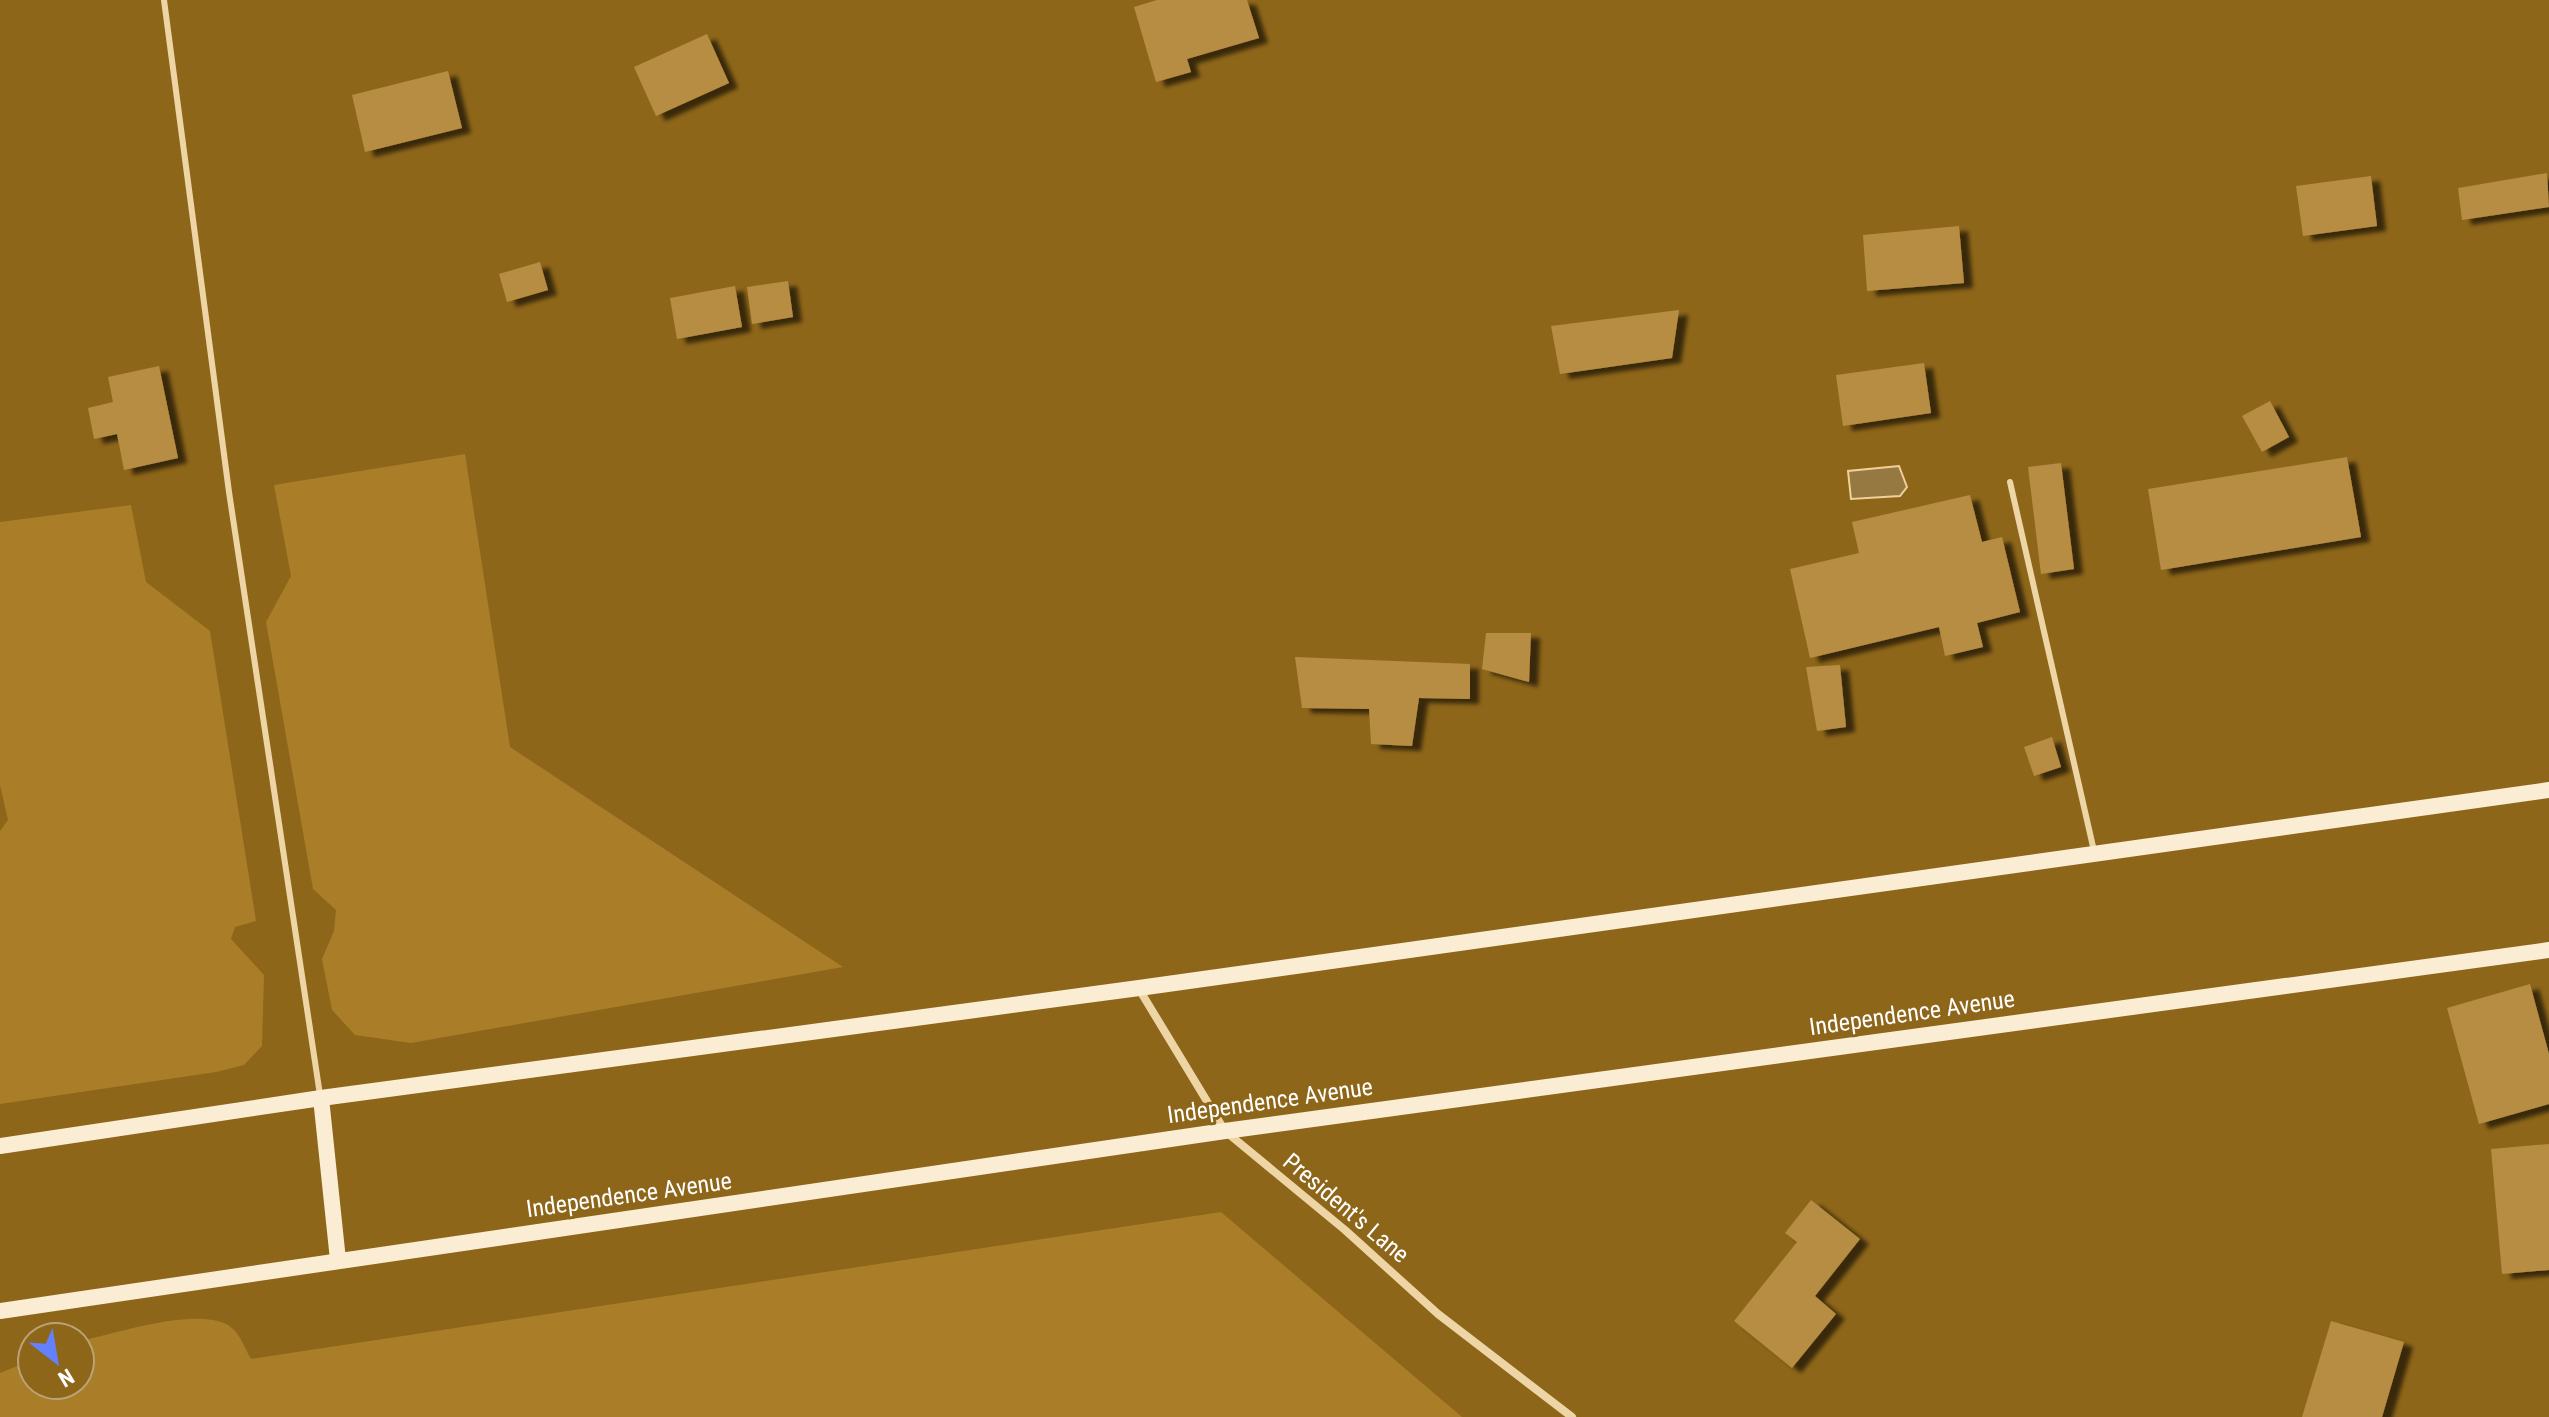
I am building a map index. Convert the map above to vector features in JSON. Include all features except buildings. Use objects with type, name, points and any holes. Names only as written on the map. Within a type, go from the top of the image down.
[{"type":"main road","points":[[0,1146],[321,1098],[1139,988],[2549,790]]},
{"type":"main road","name":"Independence Avenue","points":[[0,1311],[1225,1131],[2549,950]]},
{"type":"main road","points":[[321,1098],[338,1260]]},
{"type":"street","name":"President's Lane","points":[[1139,988],[1225,1131],[1345,1230],[1438,1314],[1572,1417]]},
{"type":"lane","points":[[164,0],[229,492],[321,1098]]},
{"type":"lane","points":[[2010,482],[2094,854]]},
{"type":"shaded area","points":[[465,454],[510,747],[843,967],[411,1043],[355,1035],[332,1010],[322,959],[334,931],[336,910],[313,889],[266,622],[291,576],[274,485]]},
{"type":"shaded area","points":[[1899,466],[1907,487],[1900,496],[1851,499],[1848,471]]},
{"type":"shaded area","points":[[131,505],[146,582],[210,631],[256,921],[235,927],[231,939],[264,975],[262,1046],[244,1065],[216,1072],[0,1104],[0,831],[8,820],[0,785],[0,522]]},
{"type":"shaded area","points":[[1221,1212],[1462,1417],[0,1417],[0,1373],[16,1366],[16,1401],[96,1401],[96,1337],[175,1320],[212,1320],[231,1327],[251,1359]]}]
